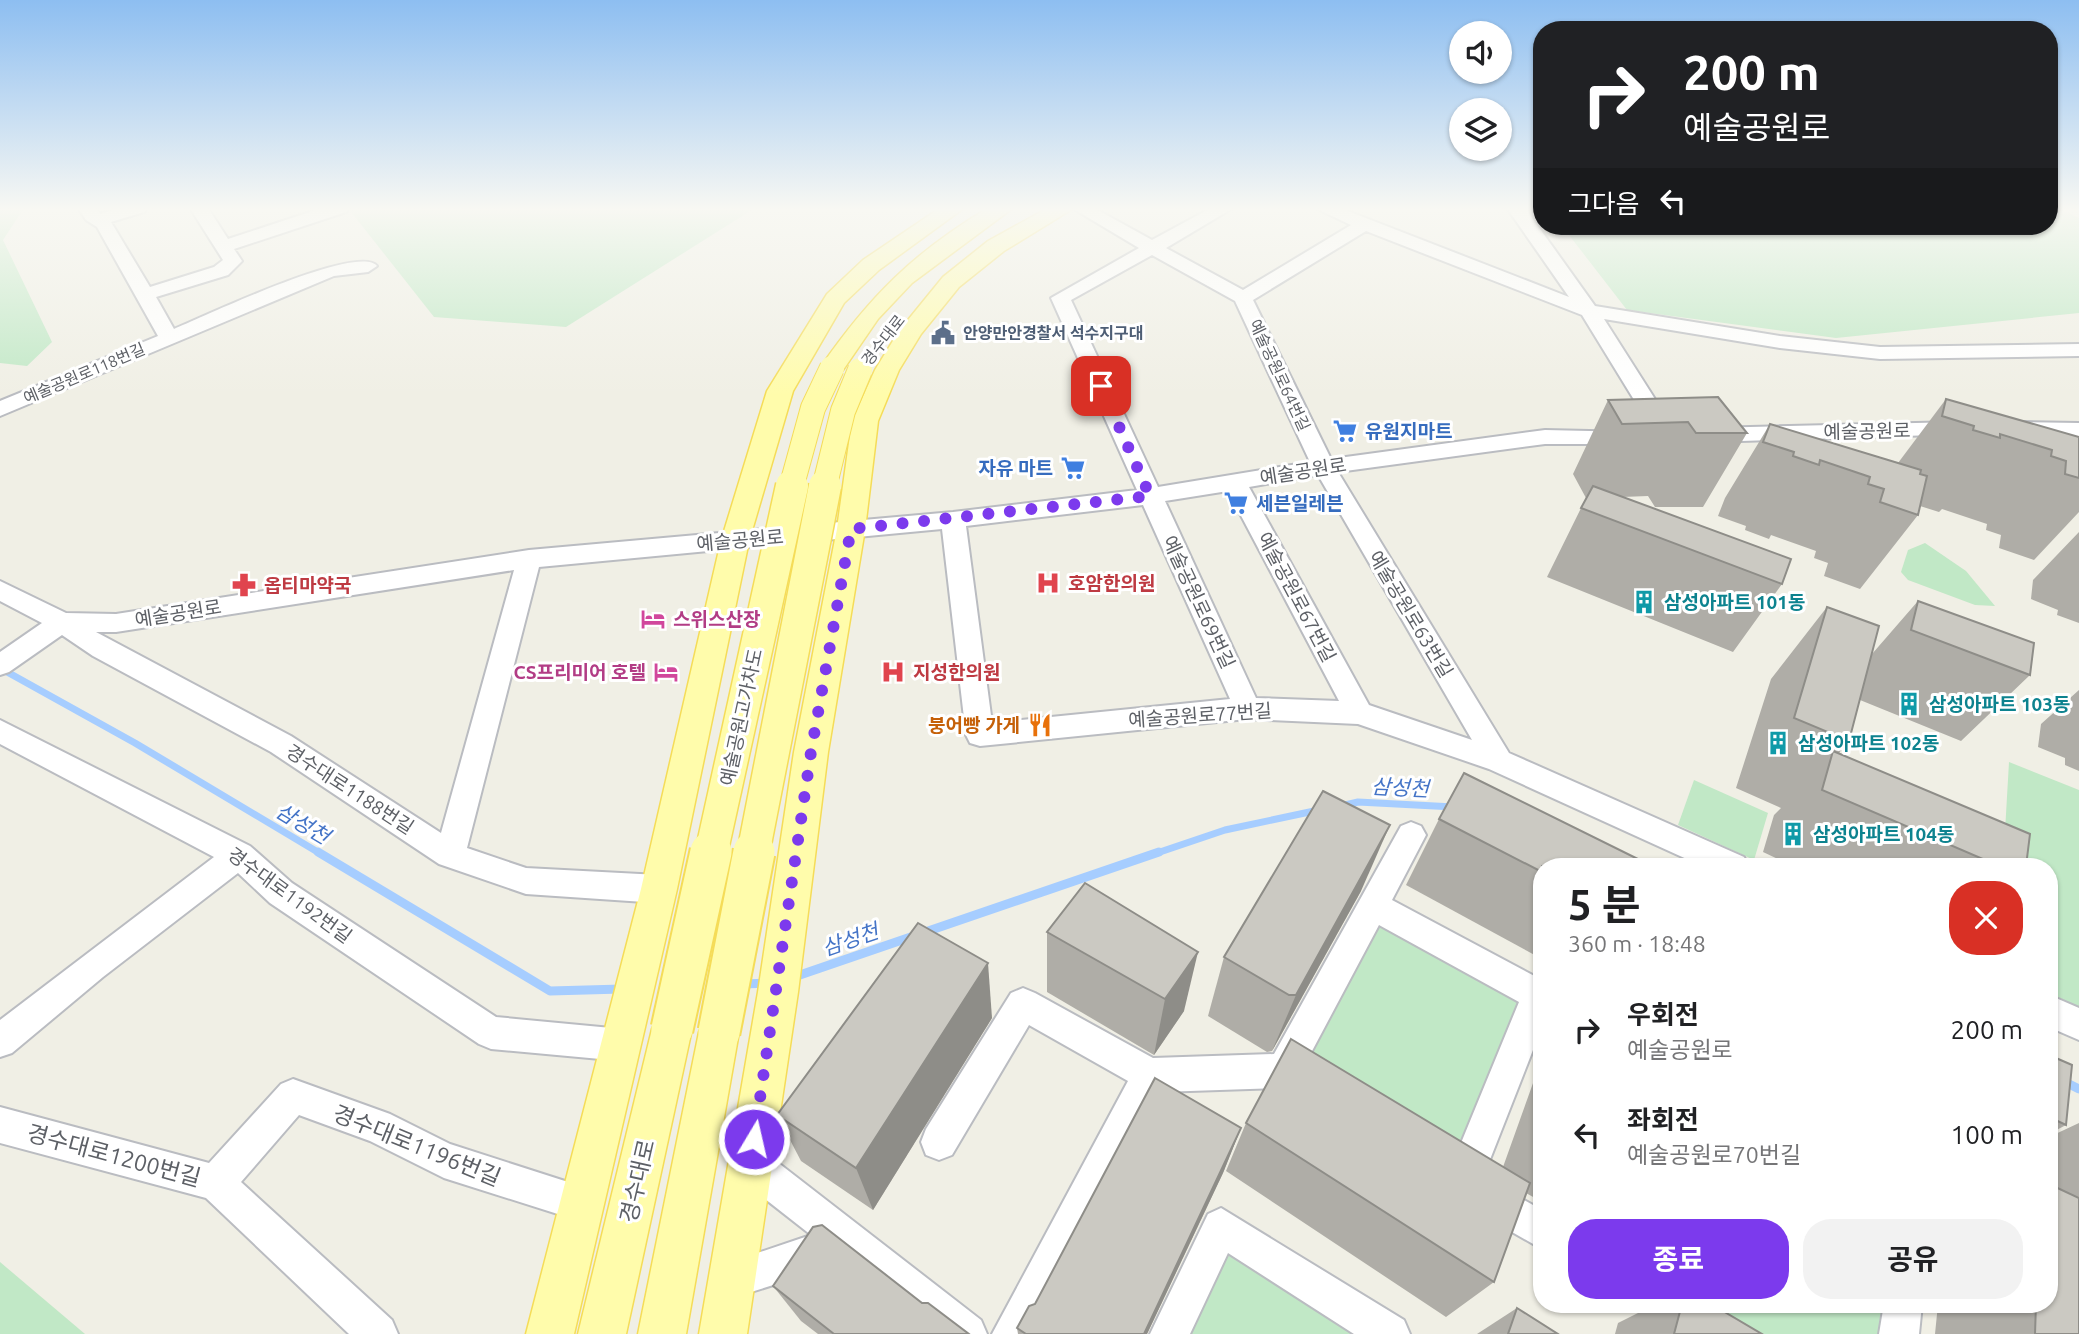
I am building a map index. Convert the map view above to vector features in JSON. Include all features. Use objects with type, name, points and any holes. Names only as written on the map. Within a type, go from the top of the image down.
[{"type":"main road","points":[[550,1334],[656,902],[735,541],[780,391],[835,299],[865,270]]},
{"type":"main road","name":"경수대로","points":[[846,369],[877,306],[915,270]]},
{"type":"main road","name":"경수대로","points":[[846,369],[895,323],[932,283],[948,270]]},
{"type":"main road","points":[[723,1334],[778,992],[811,752],[851,529],[865,421],[887,370],[911,331],[951,282],[966,270]]},
{"type":"main road","name":"예술공원고가차도","points":[[672,1029],[799,453],[813,408],[846,369]]},
{"type":"main road","name":"예술공원고가차도","points":[[662,1334],[831,453],[843,411],[846,369]]},
{"type":"main road","name":"경수대로","points":[[602,1334],[672,1029]]},
{"type":"street","name":"예술공원로118번길","points":[[131,270],[169,338]]},
{"type":"street","points":[[145,295],[221,270]]},
{"type":"street","name":"예술공원로118번길","points":[[0,409],[336,270]]},
{"type":"street","name":"예술공원로69번길","points":[[1110,270],[1061,298],[1247,708]]},
{"type":"street","name":"예술공원로64번길","points":[[1193,270],[1243,298],[1324,467]]},
{"type":"street","points":[[1243,298],[1289,270]]},
{"type":"street","points":[[1484,270],[1589,311],[1780,342],[1880,353],[2079,350]]},
{"type":"street","points":[[1560,270],[1668,436]]},
{"type":"street","points":[[1990,431],[2079,420]]},
{"type":"street","name":"예술공원로","points":[[0,590],[51,629],[116,623],[529,559],[953,520],[1150,496],[1324,467],[1545,437],[2079,430]]},
{"type":"street","points":[[1990,431],[2079,445]]},
{"type":"street","name":"예술공원로63번길","points":[[1324,467],[1499,761]]},
{"type":"street","name":"예술공원로67번길","points":[[1235,482],[1359,713]]},
{"type":"street","name":"예술공원로77번길","points":[[953,520],[980,735],[1247,708],[1359,713],[1499,761],[1715,858]]},
{"type":"street","points":[[450,855],[529,559]]},
{"type":"street","points":[[0,665],[51,629]]},
{"type":"street","name":"경수대로1188번길","points":[[51,629],[103,649],[281,744],[450,855],[526,881],[656,902]]},
{"type":"street","name":"경수대로1192번길","points":[[0,731],[239,855],[281,893],[491,1033],[623,1039]]},
{"type":"street","points":[[939,1142],[1023,1004],[1150,1075],[1294,1078],[1371,905],[1411,835]]},
{"type":"street","points":[[0,1041],[92,966],[239,855]]},
{"type":"street","points":[[1371,905],[1533,992]]},
{"type":"street","points":[[1463,1182],[1533,1007]]},
{"type":"street","points":[[2058,1016],[2079,1024]]},
{"type":"street","points":[[1012,1334],[1150,1075]]},
{"type":"street","name":"경수대로1196번길","points":[[216,1183],[293,1096],[378,1126],[444,1160],[583,1204]]},
{"type":"street","name":"경수대로1200번길","points":[[0,1125],[216,1183],[378,1334]]},
{"type":"street","points":[[1429,1161],[1533,1225]]},
{"type":"street","points":[[750,1164],[967,1334]]},
{"type":"street","points":[[1170,1334],[1221,1227],[1390,1334]]},
{"type":"street","points":[[732,1279],[849,1242]]},
{"type":"street","points":[[1899,1334],[1902,1313]]},
{"type":"green space","points":[[0,270],[18,270],[52,342],[27,366],[0,363]]},
{"type":"green space","points":[[397,270],[656,270],[566,327],[434,317]]},
{"type":"green space","points":[[1596,270],[2079,270],[2079,313],[1836,338],[1627,310]]},
{"type":"green space","points":[[1925,543],[1966,571],[1995,606],[1975,605],[1908,580],[1901,572],[1908,550]]},
{"type":"green space","points":[[2009,762],[2079,790],[2079,1007],[2058,997],[2058,858],[2003,858]]},
{"type":"green space","points":[[1694,780],[1768,813],[1755,858],[1678,825]]},
{"type":"green space","points":[[1371,905],[1533,992],[1533,1007],[1463,1182],[1283,1071]]},
{"type":"green space","points":[[1221,1227],[1390,1334],[1170,1334]]},
{"type":"green space","points":[[0,1262],[85,1334],[0,1334]]},
{"type":"green space","points":[[1675,1313],[1902,1313],[1899,1334],[1709,1334]]},
{"type":"building","points":[[1718,397],[1747,433],[1696,433],[1688,422],[1622,424],[1608,400]]},
{"type":"building","points":[[1946,399],[2079,437],[2079,478],[2065,474],[2066,461],[2051,456],[2052,450],[2000,434],[2000,438],[1973,430],[1974,426],[1942,416]]},
{"type":"building","points":[[1770,424],[1921,470],[1920,474],[1927,476],[1918,515],[1880,502],[1884,489],[1868,484],[1870,477],[1820,460],[1819,465],[1793,456],[1794,452],[1763,442]]},
{"type":"building","points":[[1593,486],[1791,559],[1782,584],[1581,508]]},
{"type":"building","points":[[1918,601],[2034,643],[2030,675],[1911,630]]},
{"type":"building","points":[[1827,607],[1879,626],[1849,741],[1794,718]]},
{"type":"building","points":[[1833,751],[2030,834],[2027,858],[1980,858],[1822,790]]},
{"type":"building","points":[[1464,773],[1636,858],[1533,858],[1533,867],[1439,819]]},
{"type":"building","points":[[1323,791],[1390,825],[1296,995],[1289,995],[1224,957]]},
{"type":"building","points":[[1085,883],[1198,952],[1165,999],[1047,932]]},
{"type":"building","points":[[918,923],[988,963],[856,1168],[777,1115]]},
{"type":"building","points":[[1291,1039],[1530,1183],[1494,1282],[1246,1123]]},
{"type":"building","points":[[2058,1059],[2072,1065],[2066,1125],[2058,1121]]},
{"type":"building","points":[[1155,1078],[1241,1128],[1144,1334],[1026,1334],[1017,1328],[1029,1306],[1035,1304]]},
{"type":"building","points":[[2058,1188],[2079,1198],[2079,1334],[2035,1334],[2036,1313],[2058,1313]]},
{"type":"building","points":[[822,1225],[922,1303],[928,1303],[969,1334],[834,1334],[773,1286],[813,1227]]},
{"type":"building","points":[[1517,1308],[1558,1334],[1508,1334]]},
{"type":"building","points":[[1680,1313],[1726,1313],[1762,1334],[1674,1334]]},
{"type":"waterway","name":"삼성천","points":[[0,668],[135,743],[321,854]]},
{"type":"waterway","name":"삼성천","points":[[1341,806],[1358,802],[1454,807]]},
{"type":"waterway","name":"삼성천","points":[[1154,854],[1225,830],[1319,810]]},
{"type":"waterway","name":"삼성천","points":[[318,852],[550,991],[622,989]]},
{"type":"waterway","name":"삼성천","points":[[794,977],[1159,852]]},
{"type":"waterway","name":"삼성천","points":[[742,984],[769,983]]},
{"type":"waterway","name":"삼성천","points":[[2058,1078],[2079,1089]]},
{"type":"place","name":"안양만안경찰서 석수지구대","points":[[943,333]]},
{"type":"place","name":"유원지마트","points":[[1345,431]]},
{"type":"place","name":"자유 마트","points":[[1073,468]]},
{"type":"place","name":"세븐일레븐","points":[[1236,503]]},
{"type":"place","name":"호암한의원","points":[[1048,583]]},
{"type":"place","name":"옵티마약국","points":[[244,585]]},
{"type":"place","name":"삼성아파트 101동","points":[[1644,602]]},
{"type":"place","name":"스위스산장","points":[[653,619]]},
{"type":"place","name":"CS프리미어 호텔","points":[[666,672]]},
{"type":"place","name":"지성한의원","points":[[893,672]]},
{"type":"place","name":"삼성아파트 103동","points":[[1909,704]]},
{"type":"place","name":"붕어빵 가게","points":[[1040,725]]},
{"type":"place","name":"삼성아파트 102동","points":[[1778,743]]},
{"type":"place","name":"삼성아파트 104동","points":[[1793,834]]},
{"type":"route","points":[[754,1139],[778,992],[811,752],[851,529],[953,520],[1150,496],[1101,386]]}]
